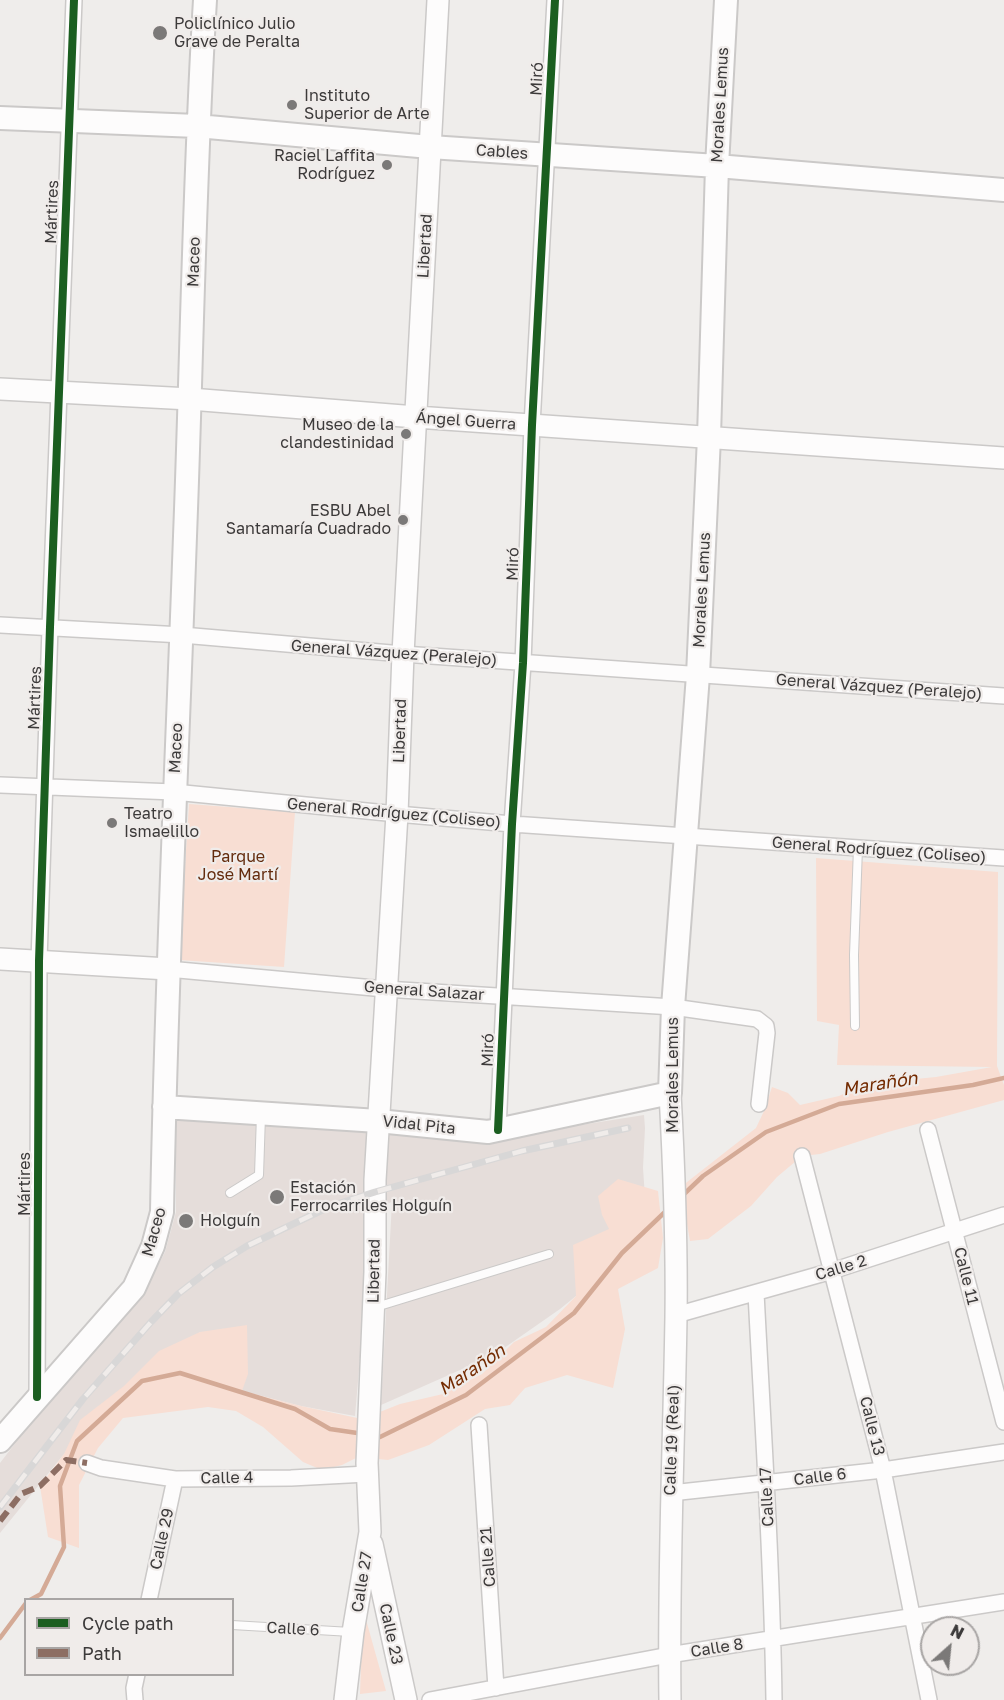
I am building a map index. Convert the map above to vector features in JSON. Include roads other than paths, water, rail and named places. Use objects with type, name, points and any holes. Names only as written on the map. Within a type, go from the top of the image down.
[{"type":"main road","name":"Maceo","points":[[0,1441],[134,1288],[153,1246],[162,1212],[168,969],[182,635],[197,126],[205,0]]},
{"type":"main road","name":"Morales Lemus","points":[[670,1093],[673,1007],[698,675],[709,438],[717,166],[726,0]]},
{"type":"main road","name":"Cables","points":[[0,118],[197,126],[430,147],[717,166],[1004,190]]},
{"type":"main road","name":"Vidal Pita","points":[[164,1107],[378,1121],[488,1132],[670,1093]]},
{"type":"street","name":"Mártires","points":[[37,1397],[39,961],[74,0]]},
{"type":"street","name":"Libertad","points":[[367,1468],[375,1180],[397,814],[403,654],[438,0]]},
{"type":"street","name":"Miró","points":[[498,1130],[555,0]]},
{"type":"street","name":"Ángel Guerra","points":[[0,389],[190,399],[1004,458]]},
{"type":"street","name":"General Vázquez (Peralejo)","points":[[0,625],[182,635],[523,663],[1004,696]]},
{"type":"street","name":"General Rodríguez (Coliseo)","points":[[0,785],[174,792],[512,824],[1004,858]]},
{"type":"street","name":"General Salazar","points":[[0,959],[168,969],[386,988],[673,1007],[757,1019],[766,1026],[759,1104]]},
{"type":"street","name":"Morales Lemus","points":[[670,1093],[675,1180]]},
{"type":"street","name":"Calle 11","points":[[928,1130],[1004,1422]]},
{"type":"street","name":"Calle 13","points":[[802,1156],[883,1470],[928,1700]]},
{"type":"street","name":"Calle 19 (Real)","points":[[670,1700],[671,1493],[676,1315],[675,1180]]},
{"type":"street","name":"Calle 2","points":[[676,1315],[832,1271],[1004,1215]]},
{"type":"street","name":"Calle 17","points":[[756,1293],[774,1700]]},
{"type":"street","name":"Calle 21","points":[[479,1425],[496,1688]]},
{"type":"street","name":"Calle 6","points":[[671,1493],[883,1470],[1004,1452]]},
{"type":"street","name":"Calle 4","points":[[87,1463],[101,1468],[175,1479],[291,1478],[367,1468]]},
{"type":"street","name":"Calle 27","points":[[345,1700],[370,1532],[367,1468]]},
{"type":"street","name":"Calle 29","points":[[149,1598],[175,1479]]},
{"type":"street","name":"Calle 23","points":[[370,1532],[406,1700]]},
{"type":"street","name":"Calle 8","points":[[430,1700],[669,1655],[1004,1602]]},
{"type":"street","points":[[135,1700],[136,1676]]},
{"type":"lane","points":[[855,1026],[854,955],[858,848]]},
{"type":"lane","points":[[230,1193],[259,1175],[261,1113]]},
{"type":"lane","points":[[373,1307],[549,1254]]},
{"type":"lane","name":"Calle 6","points":[[234,1625],[354,1632]]},
{"type":"waterway","name":"Marañón","points":[[682,1196],[703,1176],[766,1132],[839,1104],[973,1085],[1004,1078]]},
{"type":"waterway","name":"Marañón","points":[[375,1436],[380,1437],[466,1395],[574,1313],[622,1253],[667,1210]]},
{"type":"waterway","name":"Marañón","points":[[34,1598],[41,1594],[64,1547],[60,1486],[77,1441],[142,1381],[180,1373],[295,1409],[330,1429],[364,1434]]},
{"type":"waterway","name":"Marañón","points":[[0,1638],[24,1606]]},
{"type":"railway","points":[[0,1507],[83,1399],[151,1322],[178,1294],[213,1267],[247,1246],[331,1206],[375,1192],[522,1151],[628,1128]]},
{"type":"place","name":"Policlínico Julio Grave de Peralta","points":[[160,33]]},
{"type":"place","name":"Instituto Superior de Arte","points":[[292,105]]},
{"type":"place","name":"Raciel Laffita Rodríguez","points":[[387,165]]},
{"type":"place","name":"Museo de la clandestinidad","points":[[406,434]]},
{"type":"place","name":"ESBU Abel Santamaría Cuadrado","points":[[403,520]]},
{"type":"place","name":"Teatro Ismaelillo","points":[[112,823]]},
{"type":"place","name":"Estación Ferrocarriles Holguín","points":[[277,1197]]},
{"type":"place","name":"Holguín","points":[[186,1221]]},
{"type":"park label","name":"Parque José Martí","points":[[238,866]]}]
